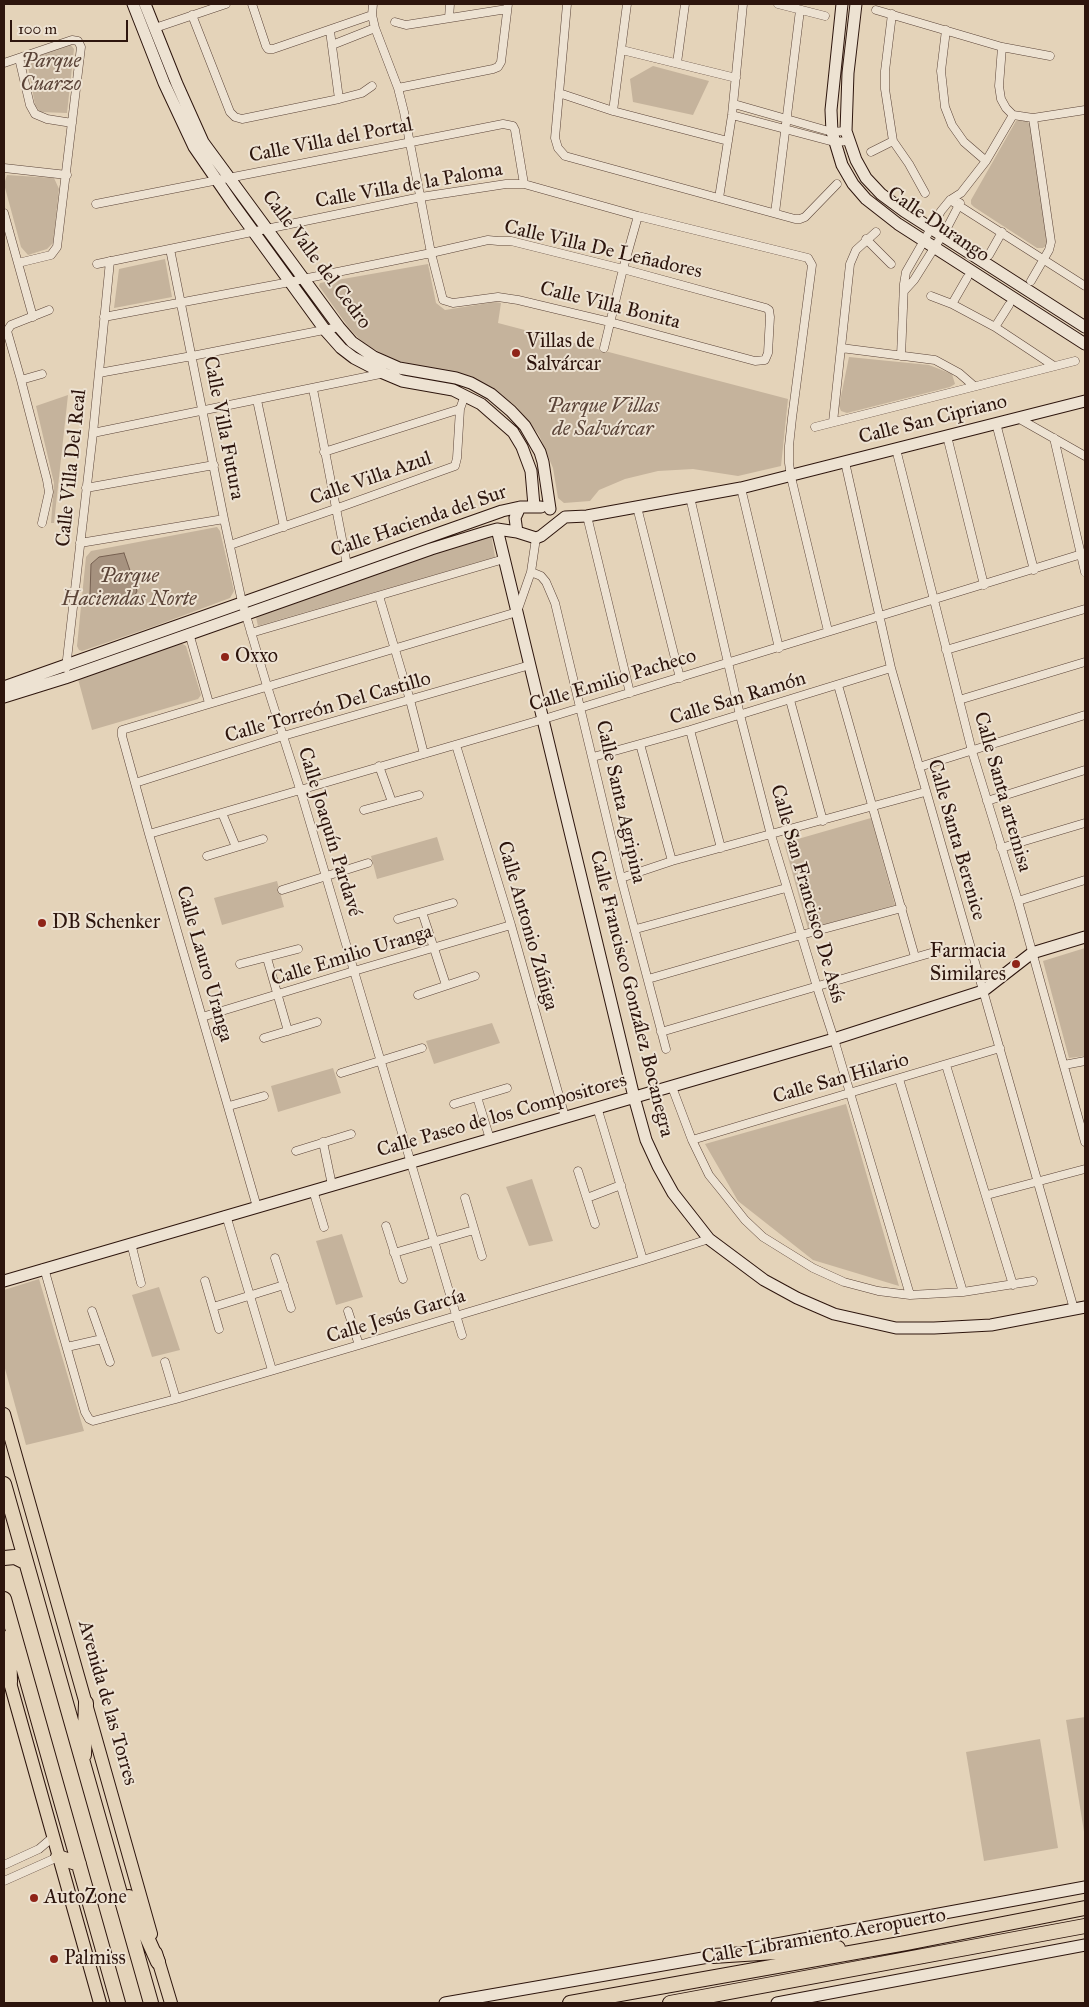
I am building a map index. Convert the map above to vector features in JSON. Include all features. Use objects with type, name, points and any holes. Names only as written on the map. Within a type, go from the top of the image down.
[{"type":"highway","name":"Avenida de las Torres","points":[[4,1484],[7,1511],[25,1562],[152,2003]]},
{"type":"highway","points":[[4,1558],[15,1557],[25,1562]]},
{"type":"highway","points":[[4,1599],[118,2003]]},
{"type":"highway","points":[[9,1616],[10,1682]]},
{"type":"highway","points":[[84,1768],[86,1703]]},
{"type":"highway","points":[[111,1856],[158,1962]]},
{"type":"highway","points":[[58,1857],[78,1864]]},
{"type":"highway","name":"Calle Libramiento Aeropuerto","points":[[570,2003],[906,1943],[1085,1908]]},
{"type":"highway","name":"Calle Libramiento Aeropuerto","points":[[670,2003],[1085,1926]]},
{"type":"highway","points":[[713,1956],[906,1943]]},
{"type":"main road","name":"Avenida de las Torres","points":[[4,1414],[171,2003]]},
{"type":"main road","points":[[4,1660],[100,2003]]},
{"type":"street","points":[[133,4],[164,83],[198,144]]},
{"type":"street","points":[[145,4],[177,84],[198,144]]},
{"type":"street","points":[[155,28],[226,4]]},
{"type":"street","points":[[252,4],[268,49],[330,31],[372,15]]},
{"type":"street","points":[[373,4],[372,15],[375,28],[398,88],[431,253]]},
{"type":"street","points":[[449,18],[450,4]]},
{"type":"street","points":[[567,4],[556,138],[558,148],[565,156],[775,214],[800,219],[837,184]]},
{"type":"street","points":[[613,111],[627,4]]},
{"type":"street","points":[[676,63],[685,4]]},
{"type":"street","points":[[719,198],[734,104],[743,4]]},
{"type":"street","points":[[778,4],[825,16]]},
{"type":"street","name":"Calle Durango","points":[[842,4],[832,110],[833,137],[842,165],[850,178],[866,199],[882,213],[1085,344]]},
{"type":"street","name":"Calle Durango","points":[[856,4],[848,73],[847,136],[856,160],[866,178],[881,194],[904,211],[1085,327]]},
{"type":"street","points":[[395,22],[406,26],[508,6],[501,62],[498,66],[493,69],[398,88]]},
{"type":"street","points":[[775,214],[800,10]]},
{"type":"street","points":[[876,10],[1002,47],[1050,56]]},
{"type":"street","points":[[892,14],[885,71],[885,89],[893,141],[925,193]]},
{"type":"street","points":[[192,15],[230,112],[235,117],[242,119],[362,94],[372,86]]},
{"type":"street","points":[[332,45],[375,28]]},
{"type":"street","points":[[946,30],[941,71],[945,107],[952,125],[964,142],[986,161]]},
{"type":"street","points":[[330,31],[339,99]]},
{"type":"street","points":[[4,63],[72,40],[78,41],[82,50],[59,239],[54,252],[46,256],[18,262]]},
{"type":"street","points":[[1002,47],[999,86],[1001,99],[1013,115],[1033,118],[1085,110]]},
{"type":"street","points":[[622,50],[736,78]]},
{"type":"street","points":[[19,58],[30,104],[35,114],[72,123]]},
{"type":"street","points":[[559,93],[613,111],[728,142]]},
{"type":"street","points":[[734,104],[787,119],[833,137]]},
{"type":"street","points":[[732,115],[786,130],[833,137],[847,136]]},
{"type":"street","points":[[901,356],[904,279],[911,262],[950,200],[961,193],[986,161],[1013,115]]},
{"type":"street","points":[[1031,281],[1052,242],[1033,118]]},
{"type":"street","name":"Calle Villa del Portal","points":[[96,204],[508,124],[513,126],[517,134],[524,184]]},
{"type":"street","points":[[871,152],[893,141]]},
{"type":"street","name":"Calle Valle del Cedro","points":[[198,144],[229,177],[339,327],[361,350],[399,368],[471,383],[491,394],[511,411],[525,426],[540,452],[550,509]]},
{"type":"street","name":"Calle Valle del Cedro","points":[[198,144],[216,180],[325,330],[341,348],[354,358],[383,374],[402,380],[453,390],[465,395],[482,404],[512,432],[522,446],[531,470],[534,506]]},
{"type":"street","points":[[4,168],[67,175]]},
{"type":"street","name":"Calle Villa de la Paloma","points":[[97,264],[421,197],[506,184],[524,184],[638,216],[806,257],[812,265],[789,446],[791,476]]},
{"type":"street","points":[[904,291],[914,280],[959,206],[961,193]]},
{"type":"street","points":[[950,200],[1085,286]]},
{"type":"street","points":[[4,213],[33,317]]},
{"type":"street","points":[[604,348],[638,216]]},
{"type":"street","points":[[833,422],[850,264],[856,250],[876,232]]},
{"type":"street","points":[[989,255],[1002,232]]},
{"type":"street","points":[[866,239],[891,264]]},
{"type":"street","name":"Calle Villa De Leñadores","points":[[104,317],[290,282],[488,240],[511,241],[763,306],[769,310],[768,353],[765,360]]},
{"type":"street","name":"Calle Villa Futura","points":[[170,249],[224,519],[244,608]]},
{"type":"street","name":"Calle Villa Bonita","points":[[431,253],[442,297],[446,302],[453,303],[498,297],[552,307],[756,361],[765,360]]},
{"type":"street","name":"Calle Villa Del Real","points":[[65,678],[93,433],[110,261]]},
{"type":"street","points":[[911,262],[921,267]]},
{"type":"street","points":[[952,304],[967,278]]},
{"type":"street","points":[[931,296],[952,304],[995,327],[1054,366]]},
{"type":"street","points":[[995,327],[1009,305]]},
{"type":"street","points":[[42,523],[49,492],[22,380],[7,331],[12,325],[50,310]]},
{"type":"street","points":[[99,373],[339,327]]},
{"type":"street","points":[[841,348],[935,360],[947,365],[974,386]]},
{"type":"street","points":[[816,427],[1075,361]]},
{"type":"street","points":[[93,433],[313,389],[383,374],[399,368]]},
{"type":"street","points":[[22,380],[42,374]]},
{"type":"street","points":[[313,389],[347,565]]},
{"type":"street","name":"Calle Villa Azul","points":[[230,545],[455,466],[460,409],[465,395]]},
{"type":"street","points":[[257,400],[284,527]]},
{"type":"street","name":"Calle San Cipriano","points":[[565,517],[587,516],[637,508],[741,488],[1085,401]]},
{"type":"street","points":[[324,452],[460,409]]},
{"type":"street","points":[[1018,418],[1085,456]]},
{"type":"street","points":[[996,423],[1034,570]]},
{"type":"street","points":[[947,436],[984,585]]},
{"type":"street","points":[[1054,438],[1083,554],[1085,572]]},
{"type":"street","name":"Calle Santa artemisa","points":[[896,449],[972,751],[1018,901],[1064,1065],[1082,1114],[1085,1142]]},
{"type":"street","name":"Calle Santa Berenice","points":[[845,462],[891,668],[925,792],[1038,1180],[1080,1308]]},
{"type":"street","points":[[86,488],[214,465]]},
{"type":"street","points":[[791,476],[828,631]]},
{"type":"street","points":[[741,488],[779,648]]},
{"type":"street","name":"Calle San Francisco De Asís","points":[[690,497],[740,715],[771,835],[910,1295]]},
{"type":"street","name":"Calle Hacienda del Sur","points":[[4,697],[65,678],[189,633],[347,565],[502,511],[534,506],[550,509],[565,517]]},
{"type":"street","points":[[517,532],[515,518],[520,507]]},
{"type":"street","points":[[637,508],[680,678]]},
{"type":"street","points":[[587,516],[630,693]]},
{"type":"street","points":[[189,633],[209,702],[517,612],[531,572],[536,538],[565,517]]},
{"type":"street","points":[[80,543],[224,519]]},
{"type":"street","name":"Calle Hacienda del Sur","points":[[4,687],[244,608],[497,529],[517,532],[536,538]]},
{"type":"street","name":"Calle Francisco González Bocanegra","points":[[497,529],[634,1097],[646,1140],[673,1193],[709,1239],[764,1280],[797,1298],[834,1314],[896,1328],[934,1328],[991,1325],[1080,1308]]},
{"type":"street","name":"Calle Emilio Pacheco","points":[[149,834],[729,664],[828,631],[880,617],[1083,554]]},
{"type":"street","points":[[251,633],[504,559]]},
{"type":"street","name":"Calle Santa Agripina","points":[[531,572],[541,576],[546,582],[555,602],[621,878],[636,929],[666,1049]]},
{"type":"street","points":[[379,596],[424,754]]},
{"type":"street","name":"Calle Joaquín Pardavé","points":[[244,608],[266,686],[326,876],[462,1335]]},
{"type":"street","points":[[946,650],[1085,609]]},
{"type":"street","points":[[959,700],[1085,662]]},
{"type":"street","name":"Calle Torreón Del Castillo","points":[[135,783],[283,736],[530,665]]},
{"type":"street","name":"Calle San Ramón","points":[[593,757],[690,730],[891,668]]},
{"type":"street","points":[[838,685],[915,957]]},
{"type":"street","points":[[790,700],[823,821]]},
{"type":"street","name":"Calle Lauro Uranga","points":[[209,702],[122,730],[122,736],[257,1207]]},
{"type":"street","points":[[919,768],[1085,715]]},
{"type":"street","points":[[690,730],[721,848]]},
{"type":"street","points":[[640,744],[672,861]]},
{"type":"street","name":"Calle Antonio Zúñiga","points":[[456,745],[512,925],[565,1117]]},
{"type":"street","points":[[379,766],[392,802]]},
{"type":"street","points":[[987,802],[1085,770]]},
{"type":"street","points":[[621,878],[672,861],[925,792]]},
{"type":"street","points":[[364,810],[419,795]]},
{"type":"street","points":[[222,813],[236,847]]},
{"type":"street","points":[[1001,848],[1085,823]]},
{"type":"street","points":[[207,856],[263,839]]},
{"type":"street","points":[[282,890],[368,863]]},
{"type":"street","points":[[1018,901],[1085,880]]},
{"type":"street","points":[[636,929],[786,888]]},
{"type":"street","points":[[398,919],[453,903]]},
{"type":"street","points":[[648,979],[902,908]]},
{"type":"street","points":[[422,912],[446,985]]},
{"type":"street","name":"Calle Emilio Uranga","points":[[202,1018],[512,925]]},
{"type":"street","name":"Calle Paseo de los Compositores","points":[[4,1281],[834,1039],[983,991],[1032,953],[1085,937]]},
{"type":"street","points":[[240,964],[298,949]]},
{"type":"street","points":[[661,1032],[941,950]]},
{"type":"street","points":[[267,958],[276,995],[288,1031]]},
{"type":"street","points":[[418,995],[475,976]]},
{"type":"street","points":[[264,1038],[317,1022]]},
{"type":"street","points":[[341,1072],[422,1048]]},
{"type":"street","name":"Calle San Hilario","points":[[692,1140],[1000,1048]]},
{"type":"street","points":[[1064,1065],[1085,1061]]},
{"type":"street","points":[[946,1065],[1013,1285]]},
{"type":"street","points":[[898,1079],[963,1292]]},
{"type":"street","points":[[672,1087],[692,1140],[709,1175],[745,1220],[763,1237],[813,1268],[844,1282],[878,1291],[910,1295],[963,1292],[1033,1281]]},
{"type":"street","points":[[454,1104],[507,1088]]},
{"type":"street","points":[[229,1106],[264,1096]]},
{"type":"street","points":[[477,1097],[490,1140]]},
{"type":"street","points":[[596,1107],[643,1260]]},
{"type":"street","points":[[296,1151],[351,1134]]},
{"type":"street","points":[[322,1142],[332,1185]]},
{"type":"street","points":[[987,1195],[1038,1180],[1085,1170]]},
{"type":"street","points":[[578,1171],[595,1224]]},
{"type":"street","points":[[587,1198],[621,1185]]},
{"type":"street","points":[[313,1190],[324,1227]]},
{"type":"street","points":[[465,1198],[482,1256]]},
{"type":"street","points":[[226,1215],[272,1370]]},
{"type":"street","points":[[386,1226],[403,1279]]},
{"type":"street","points":[[394,1253],[474,1230]]},
{"type":"street","name":"Calle Jesús García","points":[[67,1347],[85,1412],[91,1421],[98,1421],[359,1345],[709,1239]]},
{"type":"street","points":[[131,1243],[141,1283]]},
{"type":"street","points":[[276,1258],[291,1308]]},
{"type":"street","points":[[44,1268],[67,1347],[102,1339]]},
{"type":"street","points":[[205,1281],[219,1330]]},
{"type":"street","points":[[213,1307],[284,1285]]},
{"type":"street","points":[[92,1310],[110,1362]]},
{"type":"street","points":[[348,1311],[359,1345]]},
{"type":"street","points":[[166,1362],[176,1399]]},
{"type":"street","points":[[4,1865],[39,1849],[52,1836]]},
{"type":"street","points":[[4,1880],[58,1857]]},
{"type":"street","points":[[444,2003],[713,1956],[1085,1887]]},
{"type":"street","points":[[777,2003],[1085,1945]]},
{"type":"green space","name":"Parque Cuarzo","points":[[70,44],[74,49],[67,113],[40,112],[35,105],[27,60]]},
{"type":"green space","points":[[653,66],[709,81],[693,115],[633,102],[630,79]]},
{"type":"green space","points":[[1016,121],[1027,121],[1030,124],[1049,244],[1043,248],[1037,248],[971,204],[971,200]]},
{"type":"green space","points":[[7,175],[54,178],[59,189],[53,243],[47,249],[28,255],[21,247],[4,184]]},
{"type":"green space","points":[[165,259],[172,297],[114,308],[119,269]]},
{"type":"green space","name":"Parque Villas de Salvárcar","points":[[428,264],[436,303],[445,310],[495,302],[501,303],[498,323],[788,399],[781,466],[738,476],[693,469],[658,471],[625,479],[599,490],[590,501],[564,503],[558,498],[553,468],[539,435],[517,407],[493,388],[469,377],[394,360],[363,343],[349,328],[319,286],[320,283]]},
{"type":"green space","points":[[849,357],[929,365],[952,374],[955,384],[950,387],[847,413],[841,411],[839,406]]},
{"type":"green space","points":[[68,395],[54,523],[51,523],[54,483],[36,406]]},
{"type":"green space","name":"Parque Haciendas Norte","points":[[217,527],[220,531],[234,591],[230,598],[155,626],[82,651],[79,650],[77,646],[86,557],[91,551]]},
{"type":"green space","points":[[491,534],[495,557],[258,626],[256,617]]},
{"type":"green space","points":[[181,643],[186,646],[201,695],[198,699],[92,730],[78,679]]},
{"type":"green space","points":[[871,818],[895,905],[808,929],[784,843]]},
{"type":"green space","points":[[437,837],[444,860],[377,879],[371,856]]},
{"type":"green space","points":[[277,881],[284,907],[222,925],[214,898]]},
{"type":"green space","points":[[1085,948],[1085,1056],[1069,1058],[1043,961]]},
{"type":"green space","points":[[492,1023],[500,1043],[434,1064],[426,1041]]},
{"type":"green space","points":[[333,1068],[341,1093],[278,1112],[271,1086]]},
{"type":"green space","points":[[846,1104],[899,1286],[813,1260],[738,1201],[705,1144]]},
{"type":"green space","points":[[532,1179],[553,1241],[529,1246],[506,1187]]},
{"type":"green space","points":[[342,1234],[363,1297],[336,1305],[316,1241]]},
{"type":"green space","points":[[39,1279],[84,1431],[26,1445],[4,1365],[4,1290]]},
{"type":"green space","points":[[159,1287],[180,1350],[152,1357],[132,1295]]},
{"type":"green space","points":[[1085,1717],[1085,1838],[1066,1720]]},
{"type":"green space","points":[[1040,1739],[1058,1848],[984,1861],[966,1752]]},
{"type":"shaded area","points":[[124,553],[137,591],[134,597],[90,595],[91,564],[99,557]]},
{"type":"place","name":"Villas de Salvárcar","points":[[516,353]]},
{"type":"place","name":"Oxxo","points":[[225,657]]},
{"type":"place","name":"DB Schenker","points":[[42,923]]},
{"type":"place","name":"Farmacia Similares","points":[[1016,964]]},
{"type":"place","name":"AutoZone","points":[[34,1898]]},
{"type":"place","name":"Palmiss","points":[[54,1959]]}]
